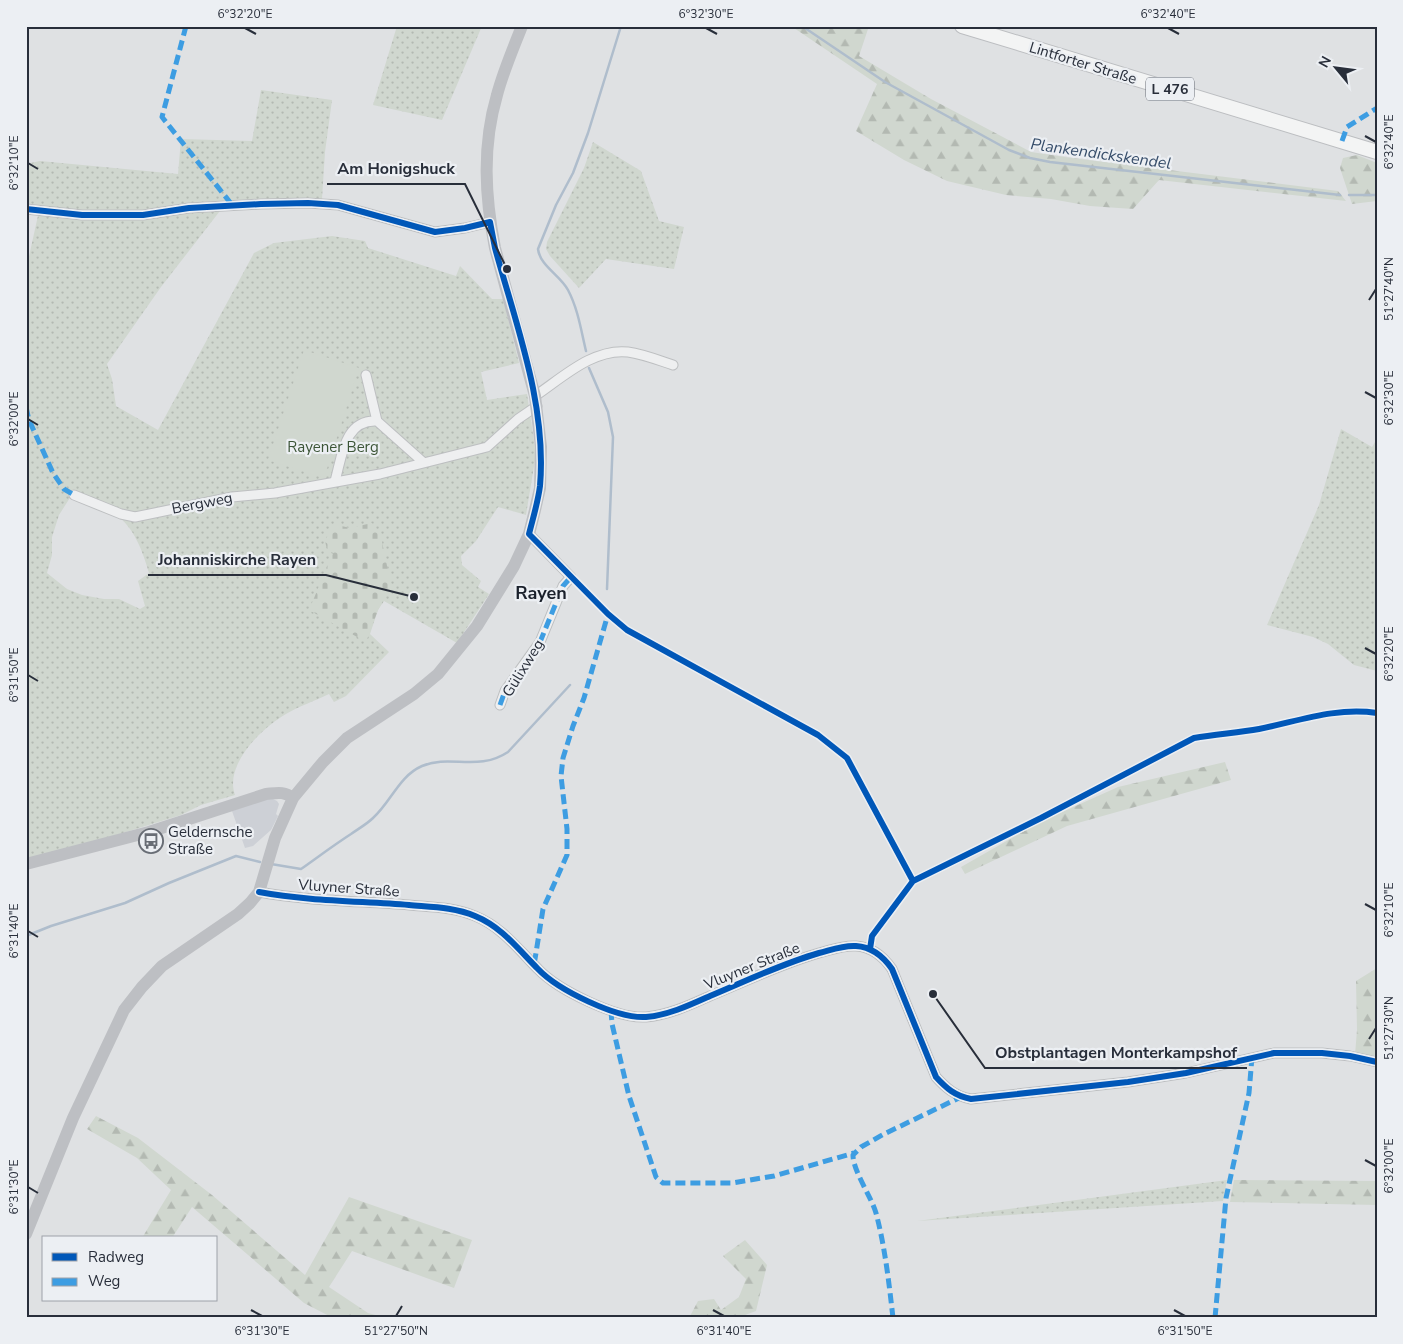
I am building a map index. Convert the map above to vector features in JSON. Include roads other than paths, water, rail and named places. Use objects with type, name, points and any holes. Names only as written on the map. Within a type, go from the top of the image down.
[{"type":"main road","points":[[26,1234],[76,1110],[124,1010],[162,966],[238,914],[250,903],[258,892],[275,838],[293,798],[322,762],[347,738],[414,694],[438,674],[477,626],[514,566],[529,534],[540,488],[541,447],[536,401],[495,248],[490,222],[486,177],[488,138],[496,96],[522,26]]},
{"type":"main road","name":"Lintforter Straße","points":[[962,26],[1377,152]]},
{"type":"main road","points":[[26,864],[116,841],[266,794],[281,792],[293,798]]},
{"type":"street","points":[[26,209],[82,215],[143,215],[189,208],[326,203],[435,232],[490,222]]},
{"type":"street","points":[[536,401],[583,364],[605,354],[627,352],[672,364]]},
{"type":"street","points":[[366,375],[377,421]]},
{"type":"street","name":"Bergweg","points":[[74,495],[122,514],[135,517],[232,497],[275,493],[380,474],[423,462],[487,448],[536,401]]},
{"type":"street","points":[[335,481],[348,434],[354,427],[370,420],[377,421],[423,462]]},
{"type":"street","name":"Gülixweg","points":[[500,706],[505,691],[540,642],[563,586],[571,577],[529,534]]},
{"type":"street","name":"Vluyner Straße","points":[[258,892],[300,898],[458,910],[476,916],[496,927],[551,981],[590,1002],[633,1017],[647,1017],[675,1012],[802,958],[845,946],[870,949],[880,954],[892,969],[936,1077],[944,1086],[961,1097],[970,1099],[1128,1082],[1186,1073],[1274,1052],[1322,1053],[1350,1056],[1377,1062]]},
{"type":"waterway","points":[[586,351],[579,320],[568,290],[542,260],[538,249],[556,205],[573,173],[588,133],[621,26]]},
{"type":"waterway","name":"Plankendickskendel","points":[[802,26],[885,82],[1009,150],[1030,158],[1050,162],[1340,195]]},
{"type":"waterway","name":"Plankendickskendel","points":[[1349,195],[1377,195]]},
{"type":"waterway","points":[[589,368],[608,412],[613,437],[607,589]]},
{"type":"waterway","points":[[271,864],[301,869],[371,820],[407,776],[422,766],[443,762],[486,761],[508,752],[570,685]]},
{"type":"waterway","points":[[26,936],[51,926],[125,903],[236,856],[260,862]]},
{"type":"place","name":"Am Honigshuck","points":[[507,269]]},
{"type":"place","name":"Johanniskirche Rayen","points":[[414,597]]},
{"type":"place","name":"Geldernsche Straße","points":[[151,841]]},
{"type":"place","name":"Obstplantagen Monterkampshof","points":[[933,994]]},
{"type":"district","name":"Rayen","points":[[541,593]]},
{"type":"park label","name":"Rayener Berg","points":[[333,447]]}]
